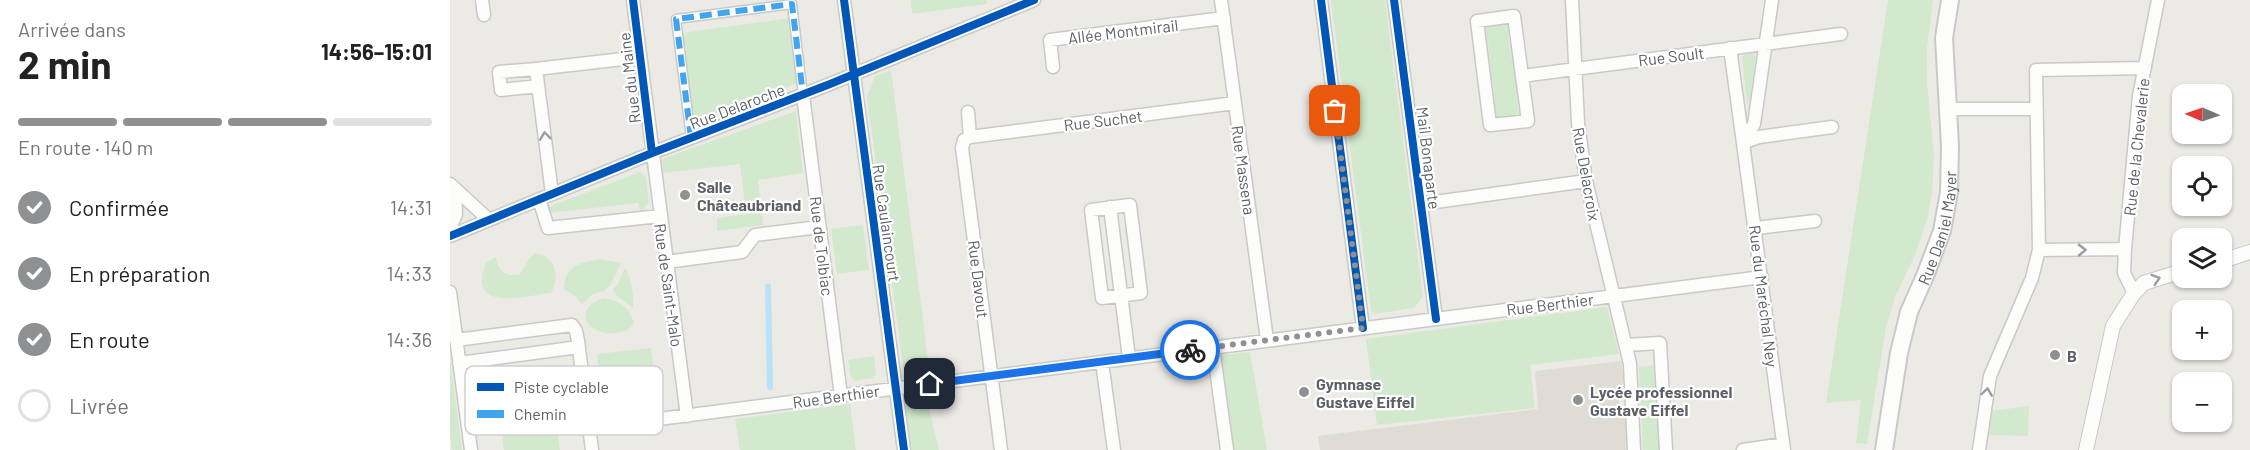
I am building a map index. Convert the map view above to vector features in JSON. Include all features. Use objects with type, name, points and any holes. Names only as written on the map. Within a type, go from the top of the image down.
[{"type":"main road","name":"Rue Daniel Mayer","points":[[1884,450],[1899,353],[1909,312],[1942,231],[1949,192],[1950,146],[1944,38],[1950,0]]},
{"type":"street","points":[[482,0],[484,15]]},
{"type":"street","name":"Rue du Maine","points":[[633,0],[652,153]]},
{"type":"street","name":"Rue Caulaincourt","points":[[844,0],[904,450]]},
{"type":"street","name":"Rue Delaroche","points":[[450,236],[1034,0]]},
{"type":"street","name":"Rue Massena","points":[[1221,0],[1267,340]]},
{"type":"street","points":[[1321,0],[1363,328]]},
{"type":"street","name":"Mail Bonaparte","points":[[1394,0],[1436,319]]},
{"type":"street","name":"Rue Delacroix","points":[[1572,0],[1578,123],[1586,182],[1630,364],[1634,450]]},
{"type":"street","points":[[1743,143],[1754,124],[1772,0]]},
{"type":"street","name":"Rue de la Chevalerie","points":[[2134,293],[2124,273],[2125,249],[2139,96],[2158,0]]},
{"type":"street","points":[[691,138],[676,19],[792,4],[803,95]]},
{"type":"street","points":[[1514,16],[1522,76],[1528,121],[1490,125],[1477,21],[1514,16]]},
{"type":"street","name":"Allée Montmirail","points":[[1053,67],[1050,40],[1224,18]]},
{"type":"street","name":"Rue Soult","points":[[1522,76],[1841,34]]},
{"type":"street","name":"Rue du Maréchal Ney","points":[[1730,48],[1756,228],[1783,447]]},
{"type":"street","points":[[538,86],[501,90],[499,72],[640,57]]},
{"type":"street","points":[[1979,450],[1990,376],[2032,278],[2039,250],[2036,70],[2145,68]]},
{"type":"street","points":[[536,69],[552,194]]},
{"type":"street","name":"Rue de Tolbiac","points":[[803,95],[841,396]]},
{"type":"street","name":"Rue Suchet","points":[[970,137],[1235,103]]},
{"type":"street","points":[[1947,109],[2037,109]]},
{"type":"street","name":"Rue Davout","points":[[968,112],[970,137],[964,140],[962,148],[1001,450]]},
{"type":"street","points":[[1743,143],[1759,137],[1832,128]]},
{"type":"street","name":"Rue de Saint-Malo","points":[[652,153],[687,416]]},
{"type":"street","points":[[1421,204],[1586,182]]},
{"type":"street","points":[[453,187],[489,220]]},
{"type":"street","points":[[450,229],[456,214],[453,187]]},
{"type":"street","points":[[539,200],[548,228],[660,216]]},
{"type":"street","points":[[1130,205],[1141,293],[1102,298],[1091,210],[1110,207],[1130,205]]},
{"type":"street","points":[[1110,207],[1129,358]]},
{"type":"street","points":[[1756,228],[1815,221]]},
{"type":"street","points":[[666,262],[742,252],[755,235],[819,227]]},
{"type":"street","points":[[2039,250],[2125,249]]},
{"type":"street","points":[[2232,258],[2250,252]]},
{"type":"street","points":[[2086,450],[2111,332],[2134,293],[2151,280],[2172,274]]},
{"type":"street","name":"Rue Berthier","points":[[663,419],[1762,277]]},
{"type":"street","points":[[450,292],[465,406]]},
{"type":"street","points":[[456,340],[572,325],[576,331],[581,366]]},
{"type":"street","points":[[1626,345],[1660,343],[1666,450]]},
{"type":"street","points":[[459,363],[579,347]]},
{"type":"street","points":[[1213,347],[1227,450]]},
{"type":"street","points":[[1102,362],[1114,450]]},
{"type":"street","points":[[469,435],[471,450]]},
{"type":"street","points":[[590,435],[592,450]]},
{"type":"street","points":[[1743,450],[1783,447]]},
{"type":"shaded area","name":"Lycée professionnel Gustave Eiffel","points":[[1621,361],[1624,380],[1619,391],[1619,411],[1625,417],[1626,450],[1320,450],[1318,436],[1538,409],[1535,371]]},
{"type":"green space","points":[[911,0],[986,0],[987,4],[912,14]]},
{"type":"green space","points":[[1331,0],[1385,0],[1423,297],[1414,308],[1374,314],[1371,311]]},
{"type":"green space","points":[[1888,0],[1933,0],[1927,48],[1927,83],[1934,154],[1928,217],[1915,255],[1896,295],[1886,327],[1867,444],[1856,443],[1861,400],[1826,403]]},
{"type":"green space","points":[[790,18],[798,83],[694,125],[682,33]]},
{"type":"green space","points":[[1507,24],[1511,27],[1511,31],[1508,32],[1519,94],[1516,95],[1518,111],[1522,113],[1518,116],[1497,119],[1494,116],[1492,99],[1495,98],[1493,81],[1489,81],[1487,69],[1491,68],[1488,42],[1484,42],[1483,30],[1486,26]]},
{"type":"green space","points":[[1753,53],[1756,58],[1747,104],[1742,58],[1745,54]]},
{"type":"green space","points":[[891,70],[930,375],[909,377],[904,373],[867,97],[875,76]]},
{"type":"green space","points":[[796,111],[803,173],[758,180],[763,225],[717,231],[717,218],[746,214],[740,164],[663,173],[662,159]]},
{"type":"green space","points":[[640,172],[646,177],[649,202],[641,212],[638,203],[549,213],[548,207]]},
{"type":"green space","points":[[863,225],[869,270],[837,274],[831,229]]},
{"type":"green space","points":[[536,253],[548,259],[554,268],[555,281],[551,293],[501,298],[491,295],[484,289],[482,279],[486,263],[496,257],[498,266],[503,272],[510,275],[520,274],[530,257]]},
{"type":"green space","points":[[600,259],[621,263],[610,286],[604,291],[593,294],[582,304],[574,295],[564,290],[567,275],[570,270],[580,264]]},
{"type":"green space","points":[[625,268],[632,288],[633,308],[615,294],[613,289],[618,284]]},
{"type":"green space","points":[[604,298],[615,301],[627,309],[634,323],[628,330],[605,333],[590,326],[585,316],[586,311],[596,301]]},
{"type":"green space","points":[[1607,307],[1619,354],[1530,365],[1535,408],[1377,425],[1366,339]]},
{"type":"green space","points":[[651,348],[653,366],[598,366],[597,354]]},
{"type":"green space","points":[[1250,352],[1267,450],[1233,450],[1221,355]]},
{"type":"green space","points":[[874,356],[876,374],[874,378],[855,381],[851,377],[848,360]]},
{"type":"green space","points":[[450,359],[462,450],[452,450]]},
{"type":"green space","points":[[1656,365],[1660,450],[1643,450],[1639,367]]},
{"type":"green space","points":[[926,396],[939,450],[912,450],[904,400]]},
{"type":"green space","points":[[850,404],[856,450],[740,450],[735,419]]},
{"type":"green space","points":[[2029,406],[2028,436],[1988,435],[1991,411]]},
{"type":"green space","points":[[502,435],[558,435],[560,450],[504,450]]},
{"type":"water","points":[[769,283],[771,285],[773,388],[771,391],[767,388],[765,285]]},
{"type":"marked path","points":[[691,138],[676,19],[792,4],[803,95]]},
{"type":"cycle path","points":[[633,0],[652,153]]},
{"type":"cycle path","points":[[844,0],[904,450]]},
{"type":"cycle path","points":[[450,236],[1034,0]]},
{"type":"cycle path","points":[[1321,0],[1363,328]]},
{"type":"cycle path","points":[[1394,0],[1436,319]]},
{"type":"way so far","points":[[1190,350],[1363,328],[1335,111]]},
{"type":"place","name":"Salle Châteaubriand","points":[[685,195]]},
{"type":"place","name":"B","points":[[2055,355]]},
{"type":"place","name":"Gymnase Gustave Eiffel","points":[[1304,392]]},
{"type":"place","name":"Lycée professionnel Gustave Eiffel","points":[[1578,400]]},
{"type":"route","points":[[930,384],[1190,350]]}]
